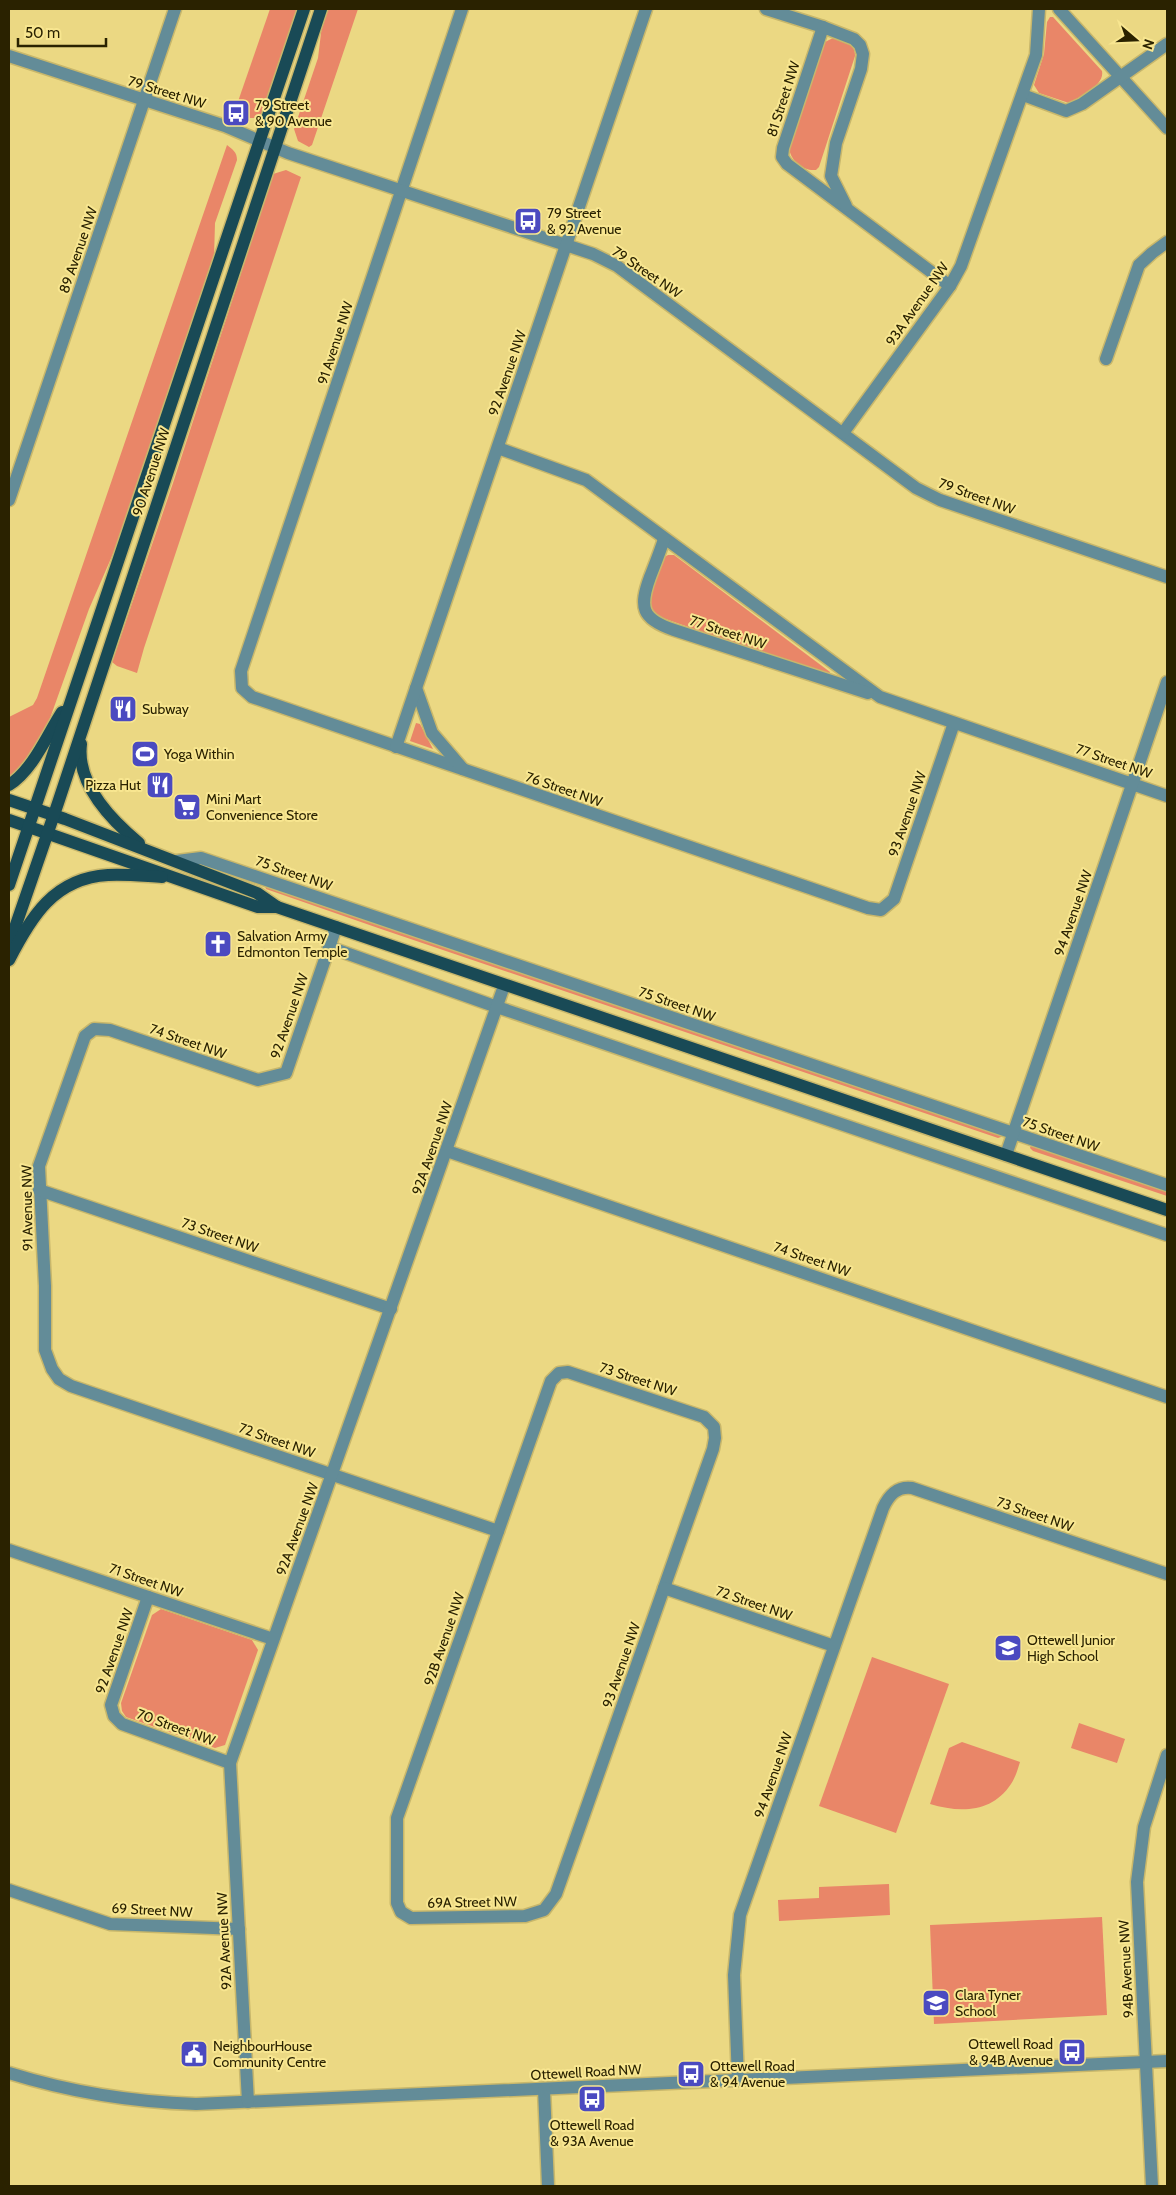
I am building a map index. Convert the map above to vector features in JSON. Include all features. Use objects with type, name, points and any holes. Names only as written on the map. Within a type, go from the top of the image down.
[{"type":"main road","name":"90 Avenue NW","points":[[9,886],[304,9]]},
{"type":"main road","name":"90 Avenue NW","points":[[9,945],[48,834],[321,9]]},
{"type":"main road","points":[[9,785],[17,780],[29,764],[73,695]]},
{"type":"main road","points":[[84,721],[80,753],[83,768],[92,792],[120,827],[146,850]]},
{"type":"main road","name":"75 Street NW","points":[[9,800],[177,861],[263,895],[277,907]]},
{"type":"main road","name":"75 Street NW","points":[[9,820],[258,907],[277,907],[504,986],[1167,1210]]},
{"type":"main road","points":[[9,960],[27,924],[55,894],[68,886],[108,875],[174,877]]},
{"type":"street","name":"89 Avenue NW","points":[[9,500],[174,9]]},
{"type":"street","name":"91 Avenue NW","points":[[242,688],[242,670],[462,9]]},
{"type":"street","name":"92 Avenue NW","points":[[396,747],[646,9]]},
{"type":"street","name":"81 Street NW","points":[[766,9],[854,38],[860,45],[863,54],[861,69],[836,143],[831,176],[848,210]]},
{"type":"street","name":"93A Avenue NW","points":[[843,433],[950,286],[961,266],[1036,55],[1039,9]]},
{"type":"street","points":[[1060,9],[1167,128]]},
{"type":"street","name":"81 Street NW","points":[[823,27],[783,148],[782,157],[787,164],[950,286]]},
{"type":"street","points":[[1022,95],[1066,110],[1082,104],[1167,44]]},
{"type":"street","name":"79 Street NW","points":[[9,56],[225,126],[311,161],[592,254],[617,266],[916,488],[940,500],[1167,577]]},
{"type":"street","points":[[1106,359],[1139,265],[1167,242]]},
{"type":"street","name":"77 Street NW","points":[[498,448],[586,480],[880,697]]},
{"type":"street","name":"77 Street NW","points":[[664,539],[644,594],[645,612],[652,620],[674,630],[880,697],[1167,796]]},
{"type":"street","name":"94 Avenue NW","points":[[1006,1155],[1167,682]]},
{"type":"street","name":"76 Street NW","points":[[242,688],[252,697],[868,908],[881,910]]},
{"type":"street","points":[[416,688],[432,733],[462,769]]},
{"type":"street","name":"93 Avenue NW","points":[[881,910],[894,900],[954,722]]},
{"type":"street","name":"75 Street NW","points":[[177,861],[201,858],[1167,1185]]},
{"type":"street","name":"92 Avenue NW","points":[[271,1078],[286,1072],[336,927]]},
{"type":"street","points":[[329,947],[497,1007],[1167,1236]]},
{"type":"street","name":"92A Avenue NW","points":[[248,2102],[230,1763],[504,986]]},
{"type":"street","name":"91 Avenue NW","points":[[52,1369],[45,1350],[45,1286],[39,1166],[80,1046],[85,1036],[94,1029]]},
{"type":"street","name":"74 Street NW","points":[[94,1029],[110,1030],[258,1080],[271,1078]]},
{"type":"street","name":"74 Street NW","points":[[446,1151],[1167,1397]]},
{"type":"street","name":"73 Street NW","points":[[39,1190],[390,1309]]},
{"type":"street","name":"72 Street NW","points":[[52,1369],[59,1379],[71,1386],[498,1531]]},
{"type":"street","name":"73 Street NW","points":[[550,1381],[559,1373],[568,1372],[704,1417],[714,1427]]},
{"type":"street","name":"92B Avenue NW","points":[[401,1912],[396,1903],[397,1818],[550,1381]]},
{"type":"street","name":"93 Avenue NW","points":[[544,1910],[556,1894],[713,1449],[714,1427]]},
{"type":"street","name":"73 Street NW","points":[[894,1492],[906,1487],[912,1488],[1167,1574]]},
{"type":"street","name":"94 Avenue NW","points":[[738,2080],[734,1975],[740,1915],[883,1508],[894,1492]]},
{"type":"street","name":"71 Street NW","points":[[9,1550],[274,1640]]},
{"type":"street","name":"72 Street NW","points":[[664,1588],[834,1646]]},
{"type":"street","name":"92 Avenue NW","points":[[114,1716],[111,1705],[148,1596]]},
{"type":"street","name":"70 Street NW","points":[[114,1716],[122,1724],[230,1763]]},
{"type":"street","name":"94B Avenue NW","points":[[1152,2186],[1137,1882],[1144,1827],[1167,1755]]},
{"type":"street","name":"69 Street NW","points":[[9,1890],[110,1924],[238,1929]]},
{"type":"street","name":"69A Street NW","points":[[401,1912],[411,1918],[525,1916],[544,1910]]},
{"type":"street","name":"Ottewell Road NW","points":[[9,2073],[83,2093],[140,2102],[196,2104],[1167,2061]]},
{"type":"street","points":[[544,2089],[548,2186]]},
{"type":"shaded area","points":[[270,9],[300,9],[263,118],[248,118],[234,113]]},
{"type":"shaded area","points":[[328,9],[358,9],[312,145],[309,147],[298,141],[294,129],[318,58],[322,25]]},
{"type":"shaded area","points":[[1050,17],[1053,17],[1102,71],[1100,81],[1096,86],[1069,103],[1039,93],[1034,85],[1044,54],[1047,22]]},
{"type":"shaded area","points":[[833,38],[851,46],[855,56],[819,167],[816,170],[811,170],[802,167],[795,161],[789,148],[823,43]]},
{"type":"shaded area","points":[[227,145],[235,153],[237,160],[215,223],[214,258],[119,540],[89,609],[48,724],[19,773],[9,779],[9,717],[33,705],[37,698]]},
{"type":"shaded area","points":[[286,170],[301,177],[137,673],[117,666],[112,662],[173,483],[273,174]]},
{"type":"shaded area","points":[[668,555],[674,555],[830,672],[829,676],[654,615],[648,603],[663,558]]},
{"type":"shaded area","points":[[416,723],[420,724],[433,749],[410,741]]},
{"type":"shaded area","points":[[265,886],[1001,1135],[1001,1137],[998,1138],[381,929],[266,889]]},
{"type":"shaded area","points":[[1031,1145],[1167,1191],[1167,1196],[1033,1151],[1030,1148]]},
{"type":"shaded area","points":[[161,1609],[252,1640],[258,1650],[225,1745],[215,1748],[126,1717],[122,1711],[121,1703],[152,1615]]},
{"type":"shaded area","points":[[872,1657],[949,1684],[896,1833],[819,1806]]},
{"type":"shaded area","points":[[1079,1723],[1125,1739],[1117,1763],[1071,1748]]},
{"type":"shaded area","points":[[962,1742],[1020,1762],[1014,1779],[995,1801],[975,1808],[953,1809],[930,1804],[949,1748]]},
{"type":"shaded area","points":[[889,1884],[890,1915],[779,1921],[778,1900],[819,1898],[819,1887]]},
{"type":"shaded area","points":[[1102,1917],[1107,2015],[934,2024],[930,1925]]},
{"type":"place","name":"79 Street & 90 Avenue","points":[[236,113]]},
{"type":"place","name":"79 Street & 92 Avenue","points":[[528,221]]},
{"type":"place","name":"Subway","points":[[123,709]]},
{"type":"place","name":"Yoga Within","points":[[145,754]]},
{"type":"place","name":"Pizza Hut","points":[[160,785]]},
{"type":"place","name":"Mini Mart Convenience Store","points":[[187,807]]},
{"type":"place","name":"Salvation Army Edmonton Temple","points":[[218,944]]},
{"type":"place","name":"Ottewell Junior High School","points":[[1008,1648]]},
{"type":"place","name":"Clara Tyner School","points":[[936,2003]]},
{"type":"place","name":"Ottewell Road & 94B Avenue","points":[[1072,2052]]},
{"type":"place","name":"NeighbourHouse Community Centre","points":[[194,2054]]},
{"type":"place","name":"Ottewell Road & 94 Avenue","points":[[691,2074]]},
{"type":"place","name":"Ottewell Road & 93A Avenue","points":[[592,2099]]}]
